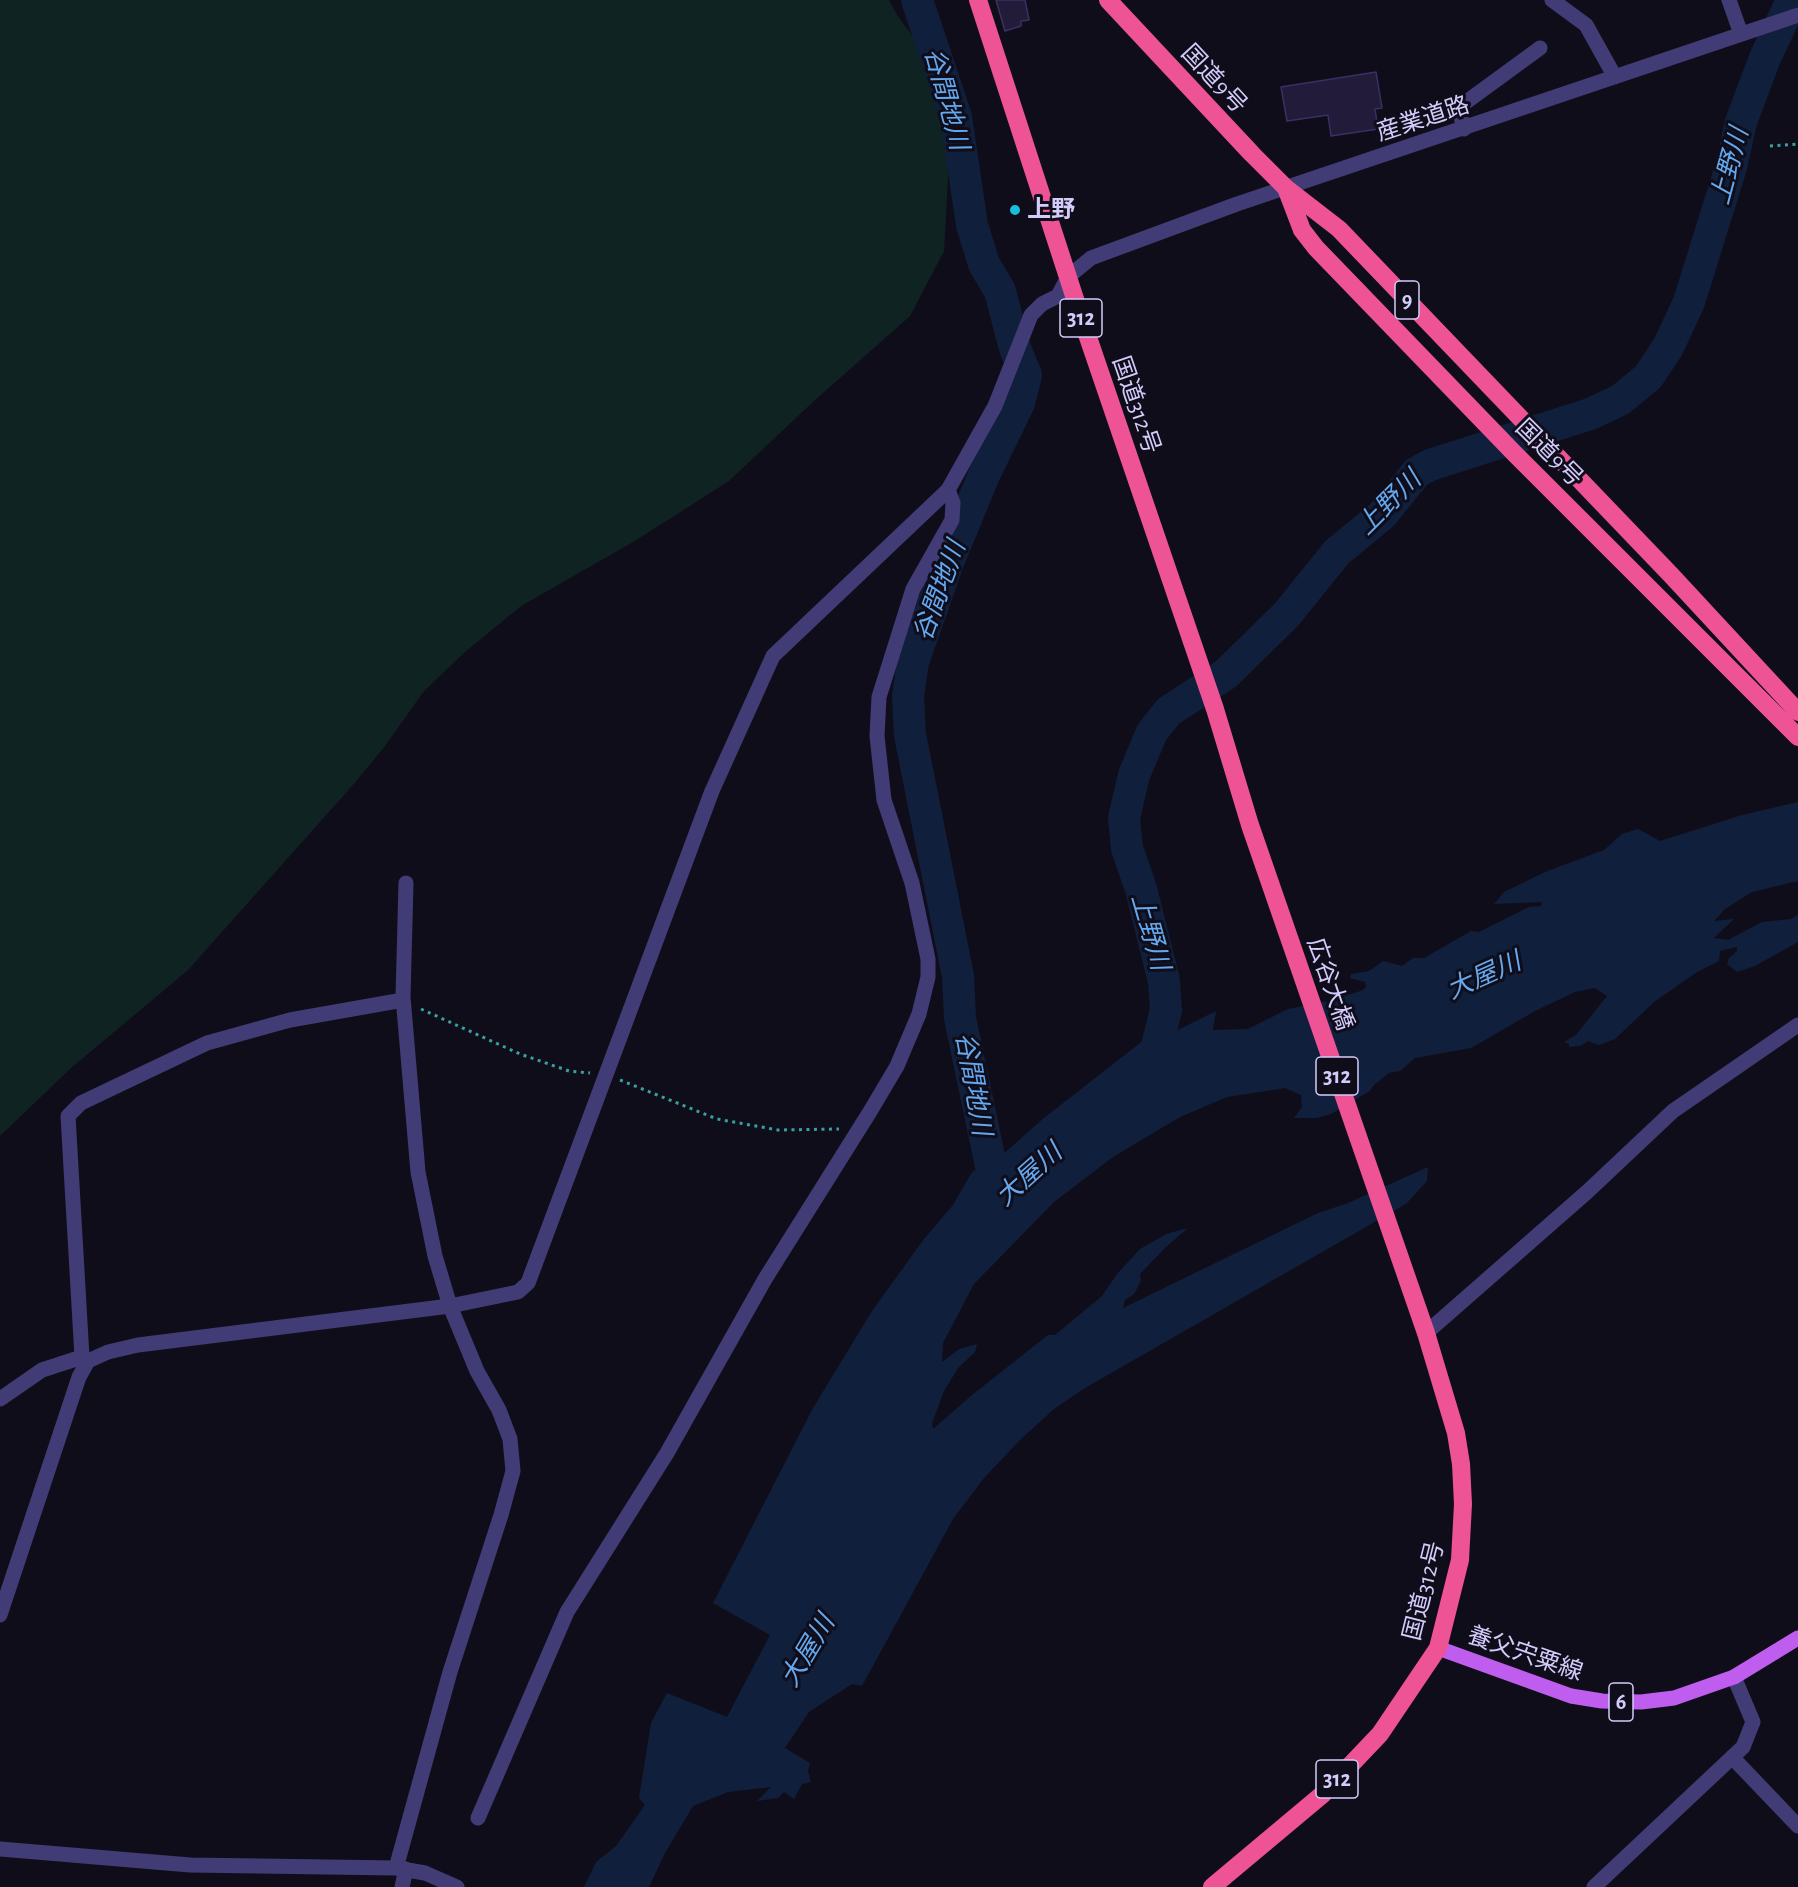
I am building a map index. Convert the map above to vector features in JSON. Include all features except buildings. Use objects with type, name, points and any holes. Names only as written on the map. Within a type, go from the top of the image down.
[{"type":"highway","name":"国道312号","points":[[978,0],[1068,278],[1215,709],[1250,825]]},
{"type":"highway","name":"国道9号","points":[[1108,0],[1286,188],[1333,223],[1794,702]]},
{"type":"highway","name":"国道9号","points":[[1286,188],[1302,230],[1316,248],[1490,429],[1732,670],[1764,708]]},
{"type":"highway","points":[[1764,708],[1798,737]]},
{"type":"highway","points":[[1764,708],[1798,748]]},
{"type":"highway","name":"広谷大橋","points":[[1250,825],[1425,1330]]},
{"type":"highway","name":"国道312号","points":[[1212,1887],[1323,1794],[1380,1734],[1438,1648],[1460,1560],[1463,1504],[1456,1433],[1425,1330]]},
{"type":"main road","name":"養父宍粟線","points":[[1438,1648],[1571,1696],[1602,1701],[1641,1702],[1674,1698],[1734,1677],[1798,1638]]},
{"type":"street","points":[[1552,0],[1586,25],[1615,77]]},
{"type":"street","points":[[1729,0],[1741,34]]},
{"type":"street","name":"産業道路","points":[[0,1399],[42,1370],[138,1345],[450,1306],[518,1292],[528,1283],[712,791],[773,656],[948,490],[995,406],[1031,315],[1042,304],[1058,296],[1068,278],[1090,258],[1286,188],[1798,15]]},
{"type":"street","points":[[1464,129],[1460,112],[1462,105],[1540,48]]},
{"type":"street","points":[[478,1818],[567,1612],[667,1453],[765,1279],[897,1066],[919,1014],[928,977],[928,959],[912,883],[884,800],[877,736],[878,717],[884,675],[913,589],[952,520],[953,503],[948,490]]},
{"type":"street","points":[[402,1887],[401,1868],[450,1672],[513,1471],[510,1439],[499,1410],[477,1371],[450,1306],[435,1256],[418,1172],[403,1000],[406,883]]},
{"type":"street","points":[[0,1615],[85,1359],[68,1116],[81,1102],[207,1043],[290,1020],[403,1000]]},
{"type":"street","points":[[1425,1330],[1587,1192],[1673,1111],[1798,1025]]},
{"type":"street","points":[[1594,1887],[1743,1747],[1754,1722],[1734,1677]]},
{"type":"street","points":[[1732,1757],[1798,1826]]},
{"type":"street","points":[[0,1849],[190,1865],[401,1868],[425,1874],[457,1887]]},
{"type":"path","points":[[1770,146],[1798,144]]},
{"type":"path","points":[[403,1000],[530,1057],[569,1071],[605,1074],[717,1119],[778,1130],[823,1131],[860,1127]]},
{"type":"green space","points":[[0,0],[889,0],[897,15],[935,67],[950,140],[944,251],[910,316],[816,399],[729,481],[633,542],[521,606],[465,652],[424,691],[385,746],[352,786],[188,970],[71,1068],[0,1136]]},
{"type":"water","name":"大屋川","points":[[1798,802],[1798,881],[1752,892],[1725,909],[1714,921],[1734,919],[1714,938],[1728,940],[1762,922],[1791,919],[1798,915],[1798,942],[1755,966],[1737,972],[1727,964],[1729,958],[1737,951],[1737,947],[1720,951],[1719,961],[1697,972],[1654,1002],[1615,1039],[1599,1045],[1588,1041],[1580,1046],[1569,1047],[1569,1044],[1564,1042],[1576,1035],[1607,996],[1595,988],[1575,992],[1535,1011],[1471,1048],[1415,1058],[1400,1071],[1389,1073],[1370,1091],[1331,1114],[1317,1118],[1294,1118],[1302,1107],[1301,1095],[1285,1088],[1227,1097],[1180,1117],[1113,1157],[1054,1202],[974,1284],[943,1343],[942,1362],[959,1349],[977,1344],[975,1352],[958,1368],[944,1391],[932,1423],[933,1429],[1048,1335],[1055,1335],[1102,1296],[1117,1274],[1140,1249],[1166,1234],[1188,1228],[1140,1274],[1141,1281],[1134,1294],[1125,1300],[1123,1308],[1318,1213],[1348,1203],[1428,1167],[1427,1181],[1406,1204],[1085,1388],[1054,1409],[1021,1439],[984,1478],[953,1519],[862,1686],[852,1684],[809,1712],[785,1748],[810,1763],[808,1771],[811,1782],[802,1784],[794,1799],[784,1792],[778,1798],[757,1801],[771,1787],[728,1792],[693,1806],[665,1853],[649,1887],[584,1887],[596,1862],[616,1846],[645,1805],[639,1798],[651,1723],[667,1693],[727,1717],[770,1635],[713,1603],[813,1408],[872,1311],[924,1239],[953,1205],[972,1172],[1001,1156],[1044,1118],[1149,1036],[1166,1009],[1166,1036],[1216,1011],[1213,1030],[1248,1029],[1288,1009],[1333,1000],[1363,990],[1366,987],[1365,982],[1350,978],[1351,974],[1369,971],[1383,961],[1402,966],[1413,958],[1424,958],[1471,931],[1479,932],[1529,907],[1541,906],[1542,902],[1494,904],[1504,892],[1545,872],[1604,850],[1622,834],[1638,829],[1660,841],[1742,815]]},
{"type":"waterway","name":"谷間地川","points":[[917,0],[956,117],[972,225],[984,264],[1000,291],[1015,348],[1026,375],[1019,403],[984,475],[947,565],[913,662],[908,696],[910,735],[958,976],[960,1018],[991,1166],[995,1202]]},
{"type":"waterway","name":"上野川","points":[[1155,1054],[1166,1010],[1164,981],[1141,889],[1127,848],[1124,818],[1134,775],[1152,732],[1169,711],[1226,674],[1287,614],[1337,552],[1382,515],[1417,472],[1430,465],[1590,414],[1620,400],[1648,377],[1668,347],[1689,302],[1731,167],[1741,122],[1765,58],[1792,0]]},
{"type":"place","name":"上野","points":[[1015,210]]}]
